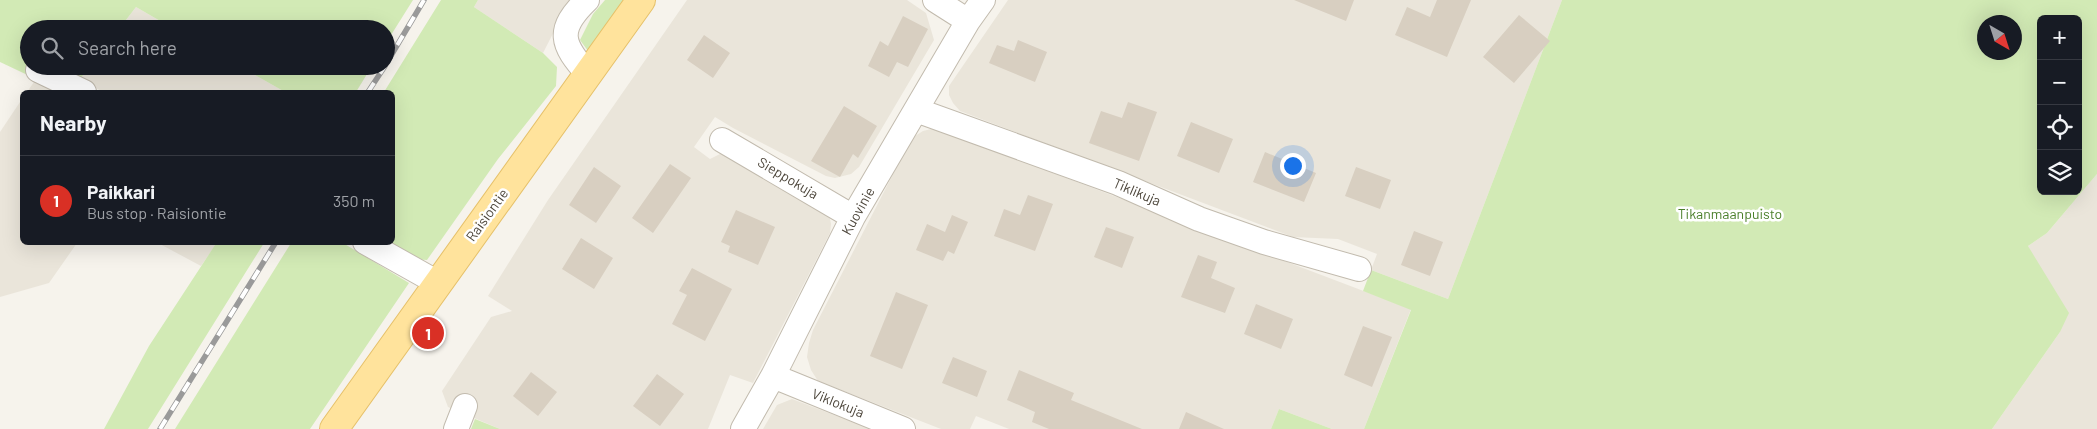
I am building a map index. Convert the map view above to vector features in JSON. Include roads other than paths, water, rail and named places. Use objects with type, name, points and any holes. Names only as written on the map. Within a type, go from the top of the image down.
[{"type":"main road","name":"Raisiontie","points":[[338,428],[438,283],[641,0]]},
{"type":"street","points":[[587,0],[569,20],[566,47],[573,58],[588,74]]},
{"type":"street","points":[[935,0],[968,22]]},
{"type":"street","name":"Kuovinie","points":[[744,429],[773,376],[853,217],[968,22],[984,0]]},
{"type":"street","points":[[48,75],[80,90]]},
{"type":"street","name":"Tiklikuja","points":[[916,110],[1118,183],[1198,219],[1264,242],[1359,268]]},
{"type":"street","name":"Sieppokuja","points":[[722,140],[853,217]]},
{"type":"street","points":[[370,245],[438,283]]},
{"type":"street","name":"Viklokuja","points":[[773,376],[903,429]]},
{"type":"street","points":[[456,429],[465,406]]},
{"type":"railway","points":[[395,49],[424,0]]},
{"type":"railway","points":[[369,90],[379,75]]},
{"type":"railway","points":[[160,429],[274,245]]},
{"type":"place","name":"Paikkari","points":[[428,333]]},
{"type":"park label","name":"Tikanmaanpuisto","points":[[1730,214]]}]
